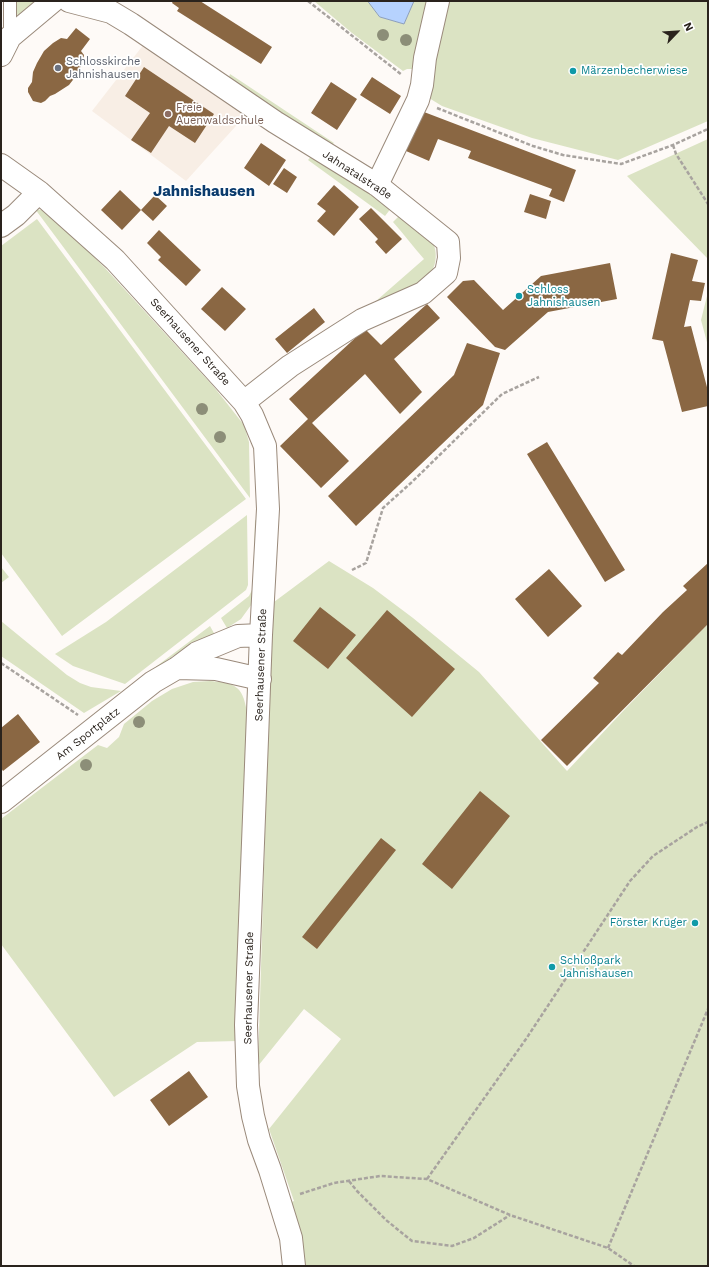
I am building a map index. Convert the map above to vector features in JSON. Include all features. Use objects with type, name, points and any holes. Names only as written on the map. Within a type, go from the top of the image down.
[{"type":"street","points":[[6,46],[53,1]]},
{"type":"street","name":"Jahnatalstraße","points":[[69,1],[111,12],[276,122],[377,185],[448,242],[449,258],[446,273],[423,293],[362,320],[296,362],[244,402]]},
{"type":"street","points":[[377,185],[420,92],[425,58],[438,1]]},
{"type":"street","name":"Seerhausener Straße","points":[[1,165],[39,192],[115,260],[244,402],[252,415],[265,446],[268,509],[261,635],[246,1025],[248,1086],[259,1140],[291,1238],[294,1266]]},
{"type":"street","points":[[1,226],[16,215],[39,192]]},
{"type":"street","name":"Am Sportplatz","points":[[1,802],[97,728],[153,682],[177,668],[197,653],[238,636],[261,635]]},
{"type":"street","points":[[177,668],[216,669],[260,679]]},
{"type":"lane","points":[[6,46],[10,1]]},
{"type":"path","points":[[308,1],[404,77],[420,92],[533,146],[563,155],[621,164],[673,145],[708,130]]},
{"type":"path","points":[[673,145],[676,154],[708,204]]},
{"type":"path","points":[[352,570],[366,564],[382,508],[412,482],[502,394],[539,377]]},
{"type":"path","points":[[1,663],[97,728]]},
{"type":"path","points":[[427,1179],[526,1039],[630,881],[653,856],[697,827],[708,822]]},
{"type":"path","points":[[608,1248],[708,1009]]},
{"type":"path","points":[[278,1200],[334,1183],[380,1176],[427,1179],[510,1215],[608,1248],[634,1266]]},
{"type":"path","points":[[349,1181],[356,1191],[386,1220],[412,1241],[452,1246],[474,1238],[510,1215]]},
{"type":"shaded area","name":"Freie Auenwaldschule","points":[[144,44],[210,89],[245,116],[186,181],[92,111]]},
{"type":"green space","points":[[16,1],[42,1],[24,17],[15,14]]},
{"type":"green space","points":[[314,1],[368,1],[380,17],[404,24],[414,1],[430,1],[418,37],[413,69],[403,71],[352,33]]},
{"type":"green space","name":"Märzenbecherwiese","points":[[446,1],[708,1],[708,121],[618,160],[532,138],[442,106],[429,98]]},
{"type":"green space","points":[[230,74],[334,143],[327,149],[227,84]]},
{"type":"green space","points":[[708,139],[708,259],[627,176]]},
{"type":"green space","points":[[313,154],[392,207],[385,216],[308,160]]},
{"type":"green space","points":[[35,209],[48,211],[105,268],[214,387],[244,425],[249,442],[250,498]]},
{"type":"green space","points":[[401,214],[433,243],[436,258],[433,269],[426,277],[409,289],[360,315],[424,259],[393,222]]},
{"type":"green space","points":[[37,219],[246,499],[62,636],[1,553],[1,246]]},
{"type":"green space","points":[[708,292],[708,346],[701,320]]},
{"type":"green space","points":[[247,515],[248,585],[246,590],[125,684],[73,666],[55,654],[106,622]]},
{"type":"green space","points":[[255,520],[259,521],[254,601],[241,619],[227,628],[221,618],[249,596],[253,588]]},
{"type":"green space","name":"Schloßpark Jahnishausen","points":[[329,561],[373,588],[413,618],[479,672],[567,771],[708,624],[708,1266],[303,1266],[289,1203],[294,1201],[269,1129],[341,1039],[304,1009],[258,1066],[269,702],[274,602]]},
{"type":"green space","points":[[1,567],[9,577],[1,583]]},
{"type":"green space","points":[[1,621],[67,675],[80,683],[91,687],[121,691],[84,713],[1,656]]},
{"type":"green space","points":[[210,626],[215,635],[190,646],[173,656],[138,682],[137,681]]},
{"type":"green space","points":[[210,681],[227,683],[234,686],[241,692],[246,706],[248,723],[249,745],[238,1041],[197,1042],[114,1097],[1,944],[1,819],[98,745],[107,748],[119,737],[124,724],[152,701],[172,689],[193,682]]},
{"type":"water","points":[[368,1],[414,1],[404,24],[380,17]]},
{"type":"building","points":[[173,1],[200,1],[272,47],[261,64],[177,11],[179,8],[172,3]]},
{"type":"building","name":"Schlosskirche Jahnishausen","points":[[76,28],[90,39],[81,51],[84,55],[82,64],[76,76],[69,85],[50,96],[45,101],[41,103],[33,101],[28,92],[28,88],[32,82],[33,72],[44,51],[61,38],[67,39]]},
{"type":"building","points":[[144,67],[214,114],[195,143],[169,126],[151,153],[131,140],[150,113],[125,96]]},
{"type":"building","points":[[372,77],[401,96],[390,114],[360,95]]},
{"type":"building","points":[[331,82],[357,99],[337,130],[311,113]]},
{"type":"building","points":[[424,112],[576,170],[564,202],[549,196],[552,189],[468,158],[471,151],[438,139],[429,161],[406,151]]},
{"type":"building","points":[[261,143],[286,160],[269,186],[244,168]]},
{"type":"building","points":[[284,168],[297,177],[287,193],[273,184]]},
{"type":"building","points":[[334,185],[359,207],[334,236],[317,221],[326,211],[317,204]]},
{"type":"building","points":[[120,190],[141,210],[122,230],[101,210]]},
{"type":"building","points":[[530,194],[551,201],[546,219],[524,212]]},
{"type":"building","points":[[155,195],[167,206],[153,221],[141,210]]},
{"type":"building","points":[[371,208],[402,239],[386,254],[375,242],[378,239],[359,219]]},
{"type":"building","points":[[159,230],[201,270],[186,286],[158,260],[161,257],[147,243]]},
{"type":"building","points":[[671,253],[698,260],[692,281],[705,283],[701,301],[690,300],[684,327],[691,326],[708,391],[708,406],[682,412],[663,341],[652,339]]},
{"type":"building","points":[[610,263],[617,299],[548,312],[505,350],[495,347],[447,297],[463,281],[474,280],[503,310],[541,276]]},
{"type":"building","points":[[222,287],[246,309],[225,331],[201,309]]},
{"type":"building","points":[[427,304],[440,318],[394,359],[422,392],[400,414],[365,374],[312,423],[349,461],[321,488],[280,446],[308,419],[289,399],[365,329],[381,345]]},
{"type":"building","points":[[314,308],[325,322],[287,353],[275,339]]},
{"type":"building","points":[[467,343],[500,353],[483,405],[356,526],[328,496],[454,375]]},
{"type":"building","points":[[547,442],[625,570],[605,582],[527,454]]},
{"type":"building","points":[[708,563],[708,624],[567,766],[541,740],[599,683],[593,678],[618,652],[622,655],[663,612],[687,590],[683,586]]},
{"type":"building","points":[[549,569],[582,606],[548,637],[515,599]]},
{"type":"building","points":[[320,607],[356,635],[328,669],[293,641]]},
{"type":"building","points":[[387,610],[455,669],[412,717],[346,658]]},
{"type":"building","points":[[18,714],[40,742],[3,771],[1,768],[1,728]]},
{"type":"building","points":[[480,791],[510,816],[452,889],[422,864]]},
{"type":"building","points":[[381,838],[396,850],[317,949],[302,937]]},
{"type":"building","points":[[189,1071],[208,1097],[169,1126],[150,1100]]},
{"type":"place","name":"Schlosskirche Jahnishausen","points":[[58,68]]},
{"type":"place","name":"Märzenbecherwiese","points":[[573,71]]},
{"type":"place","name":"Freie Auenwaldschule","points":[[168,114]]},
{"type":"place","name":"Schloss Jahnishausen","points":[[519,296]]},
{"type":"place","name":"Förster Krüger","points":[[695,923]]},
{"type":"place","name":"Schloßpark Jahnishausen","points":[[552,967]]},
{"type":"district","name":"Jahnishausen","points":[[204,192]]}]
